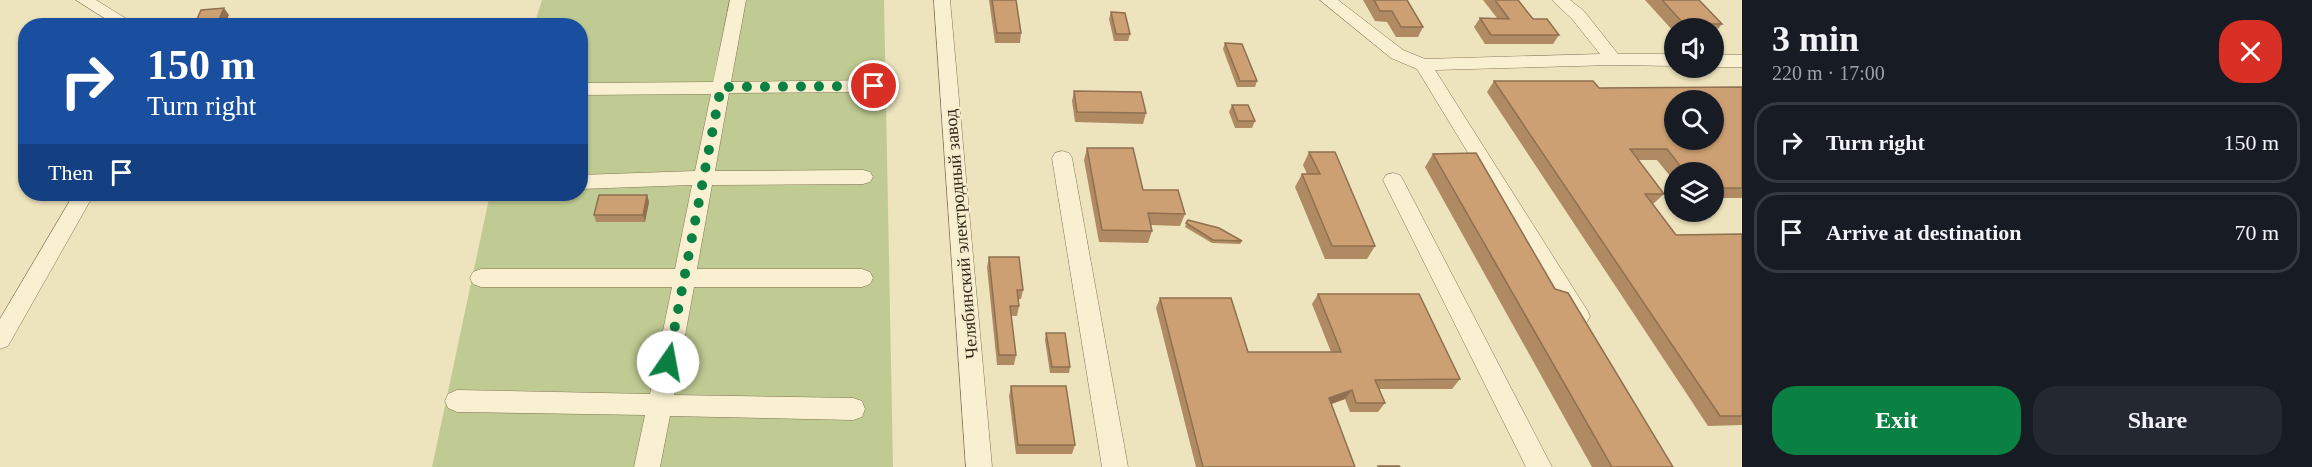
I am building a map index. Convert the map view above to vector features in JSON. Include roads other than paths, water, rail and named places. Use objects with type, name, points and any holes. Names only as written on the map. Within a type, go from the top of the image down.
[{"type":"street","points":[[84,0],[116,18]]},
{"type":"street","points":[[647,467],[686,277],[738,0]]},
{"type":"street","name":"Челябинский электродный завод","points":[[942,0],[979,467]]},
{"type":"street","points":[[1328,0],[1397,54],[1423,65],[1664,60]]},
{"type":"street","points":[[1560,0],[1578,15],[1613,60]]},
{"type":"street","points":[[1423,65],[1592,336]]},
{"type":"street","points":[[588,88],[874,86]]},
{"type":"street","points":[[1062,158],[1115,467]]},
{"type":"street","points":[[588,182],[862,177]]},
{"type":"street","points":[[1393,180],[1539,467]]},
{"type":"street","points":[[0,339],[80,201]]},
{"type":"street","points":[[481,278],[862,278]]},
{"type":"street","points":[[457,401],[853,409]]}]
